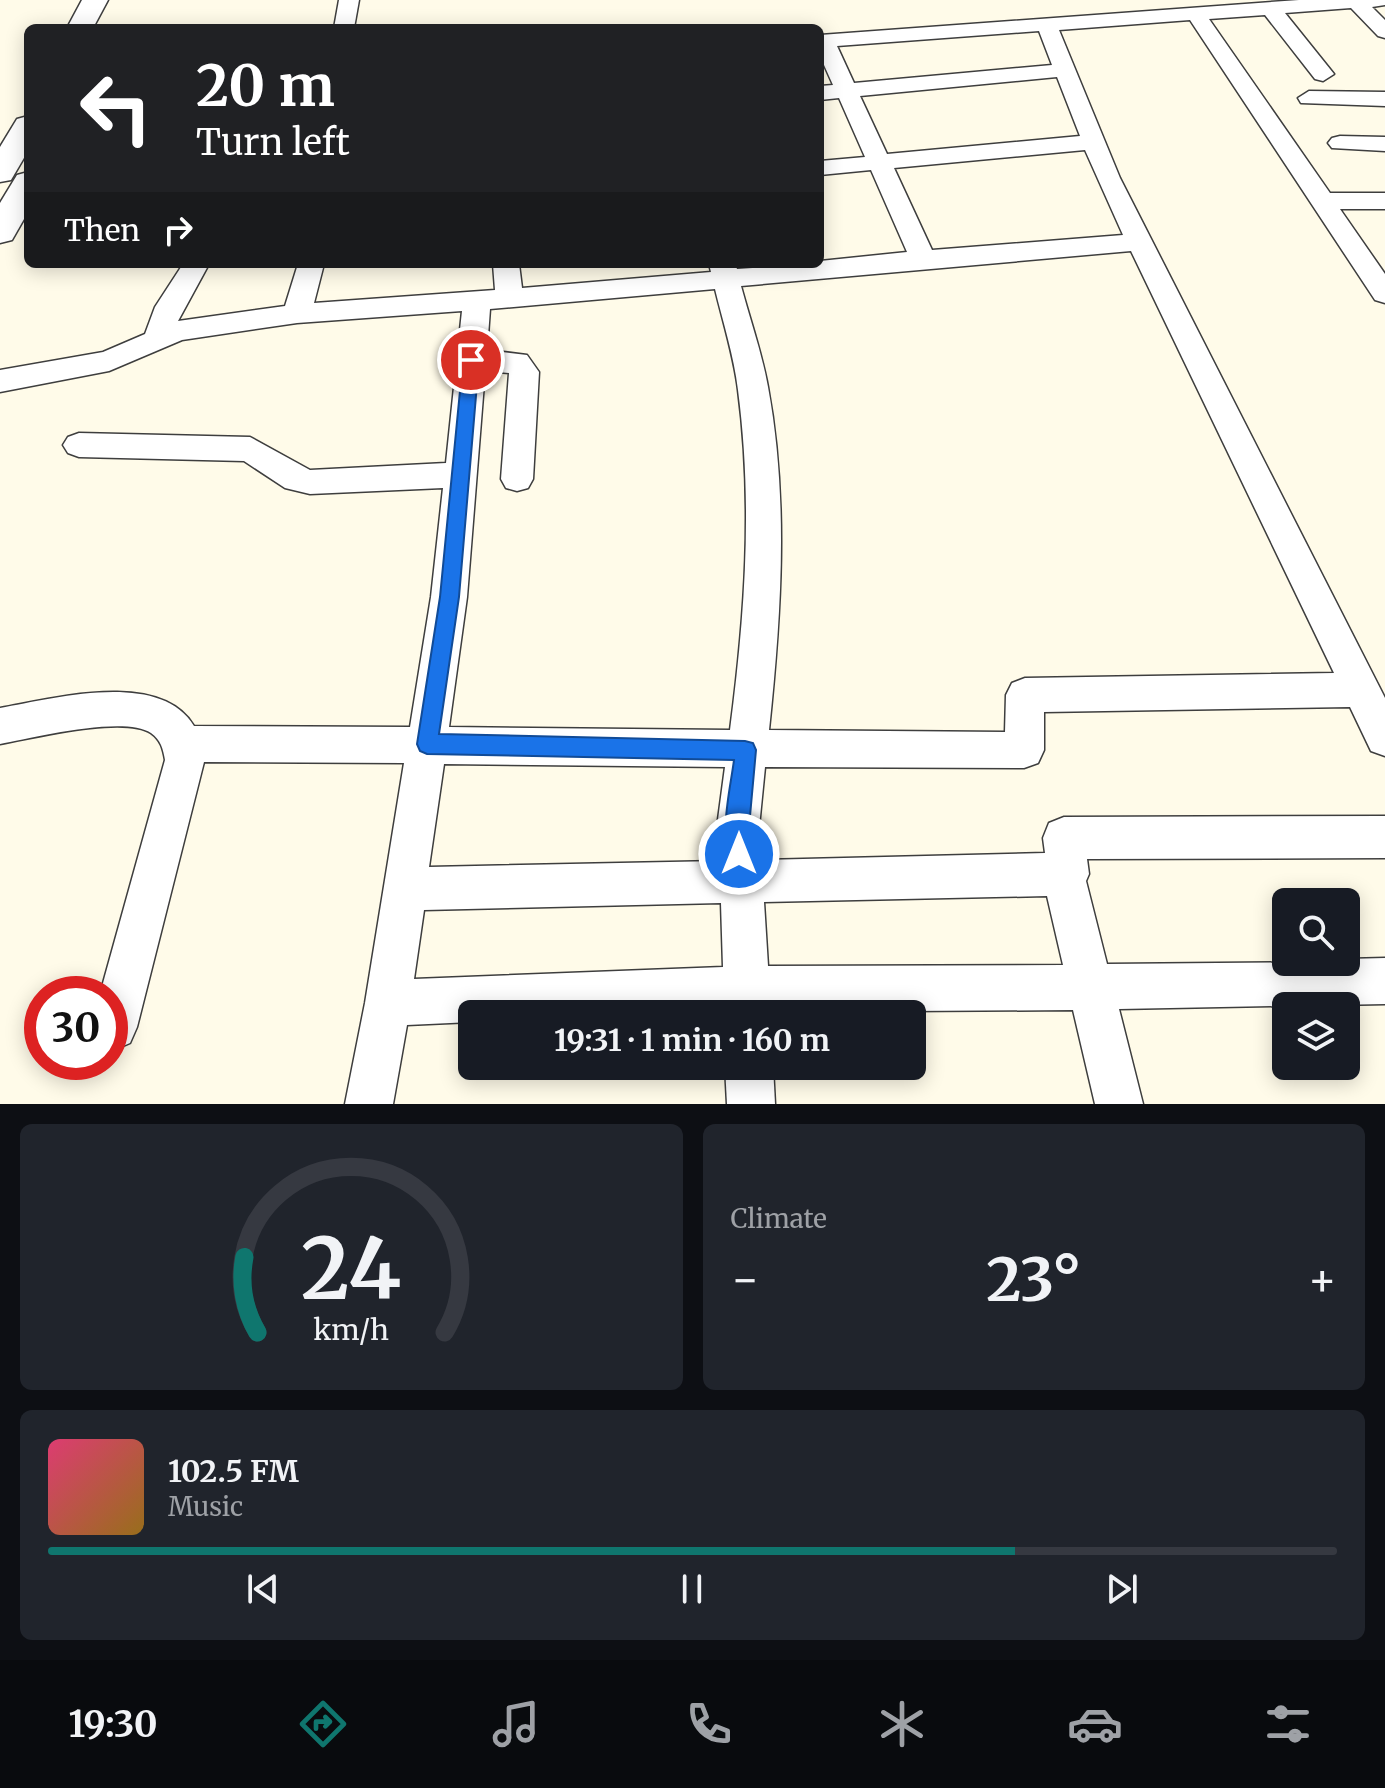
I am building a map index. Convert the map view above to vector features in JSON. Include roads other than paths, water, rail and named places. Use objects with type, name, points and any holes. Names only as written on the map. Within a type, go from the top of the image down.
[{"type":"street","points":[[82,24],[95,0]]},
{"type":"street","points":[[345,24],[349,0]]},
{"type":"street","points":[[824,41],[1375,1],[1385,32]]},
{"type":"street","points":[[1270,8],[1323,74]]},
{"type":"street","points":[[1195,13],[1322,201],[1373,259],[1385,294]]},
{"type":"street","points":[[1046,23],[1093,142],[1140,242],[1385,738]]},
{"type":"street","points":[[824,45],[923,259]]},
{"type":"street","points":[[824,93],[1065,70]]},
{"type":"street","points":[[1309,98],[1385,99]]},
{"type":"street","points":[[0,173],[19,139]]},
{"type":"street","points":[[824,168],[1093,142]]},
{"type":"street","points":[[1340,143],[1385,144]]},
{"type":"street","points":[[0,233],[24,189]]},
{"type":"street","points":[[1322,201],[1385,201]]},
{"type":"street","points":[[824,265],[1140,242]]},
{"type":"street","points":[[156,341],[169,307],[193,268]]},
{"type":"street","points":[[297,314],[310,268]]},
{"type":"street","points":[[369,1104],[388,1003],[449,597],[471,360],[505,268]]},
{"type":"street","points":[[0,381],[109,361],[176,331],[297,314],[493,299],[724,271],[774,268]]},
{"type":"street","points":[[724,271],[753,387],[764,499],[761,632],[738,827],[747,1000]]},
{"type":"street","points":[[471,360],[517,362],[524,372],[517,479]]},
{"type":"street","points":[[79,445],[250,449],[296,479],[310,482],[461,475]]},
{"type":"street","points":[[185,744],[1024,750],[1025,695],[1361,690]]},
{"type":"street","points":[[0,726],[134,708],[165,718],[179,731],[185,744],[185,760],[128,976]]},
{"type":"street","points":[[405,889],[1068,874],[1064,838],[1385,837]]},
{"type":"street","points":[[1063,874],[1119,1104]]},
{"type":"street","points":[[793,1000],[1091,987],[1385,981]]},
{"type":"street","points":[[388,1003],[458,1003]]},
{"type":"street","points":[[750,1080],[751,1104]]}]
